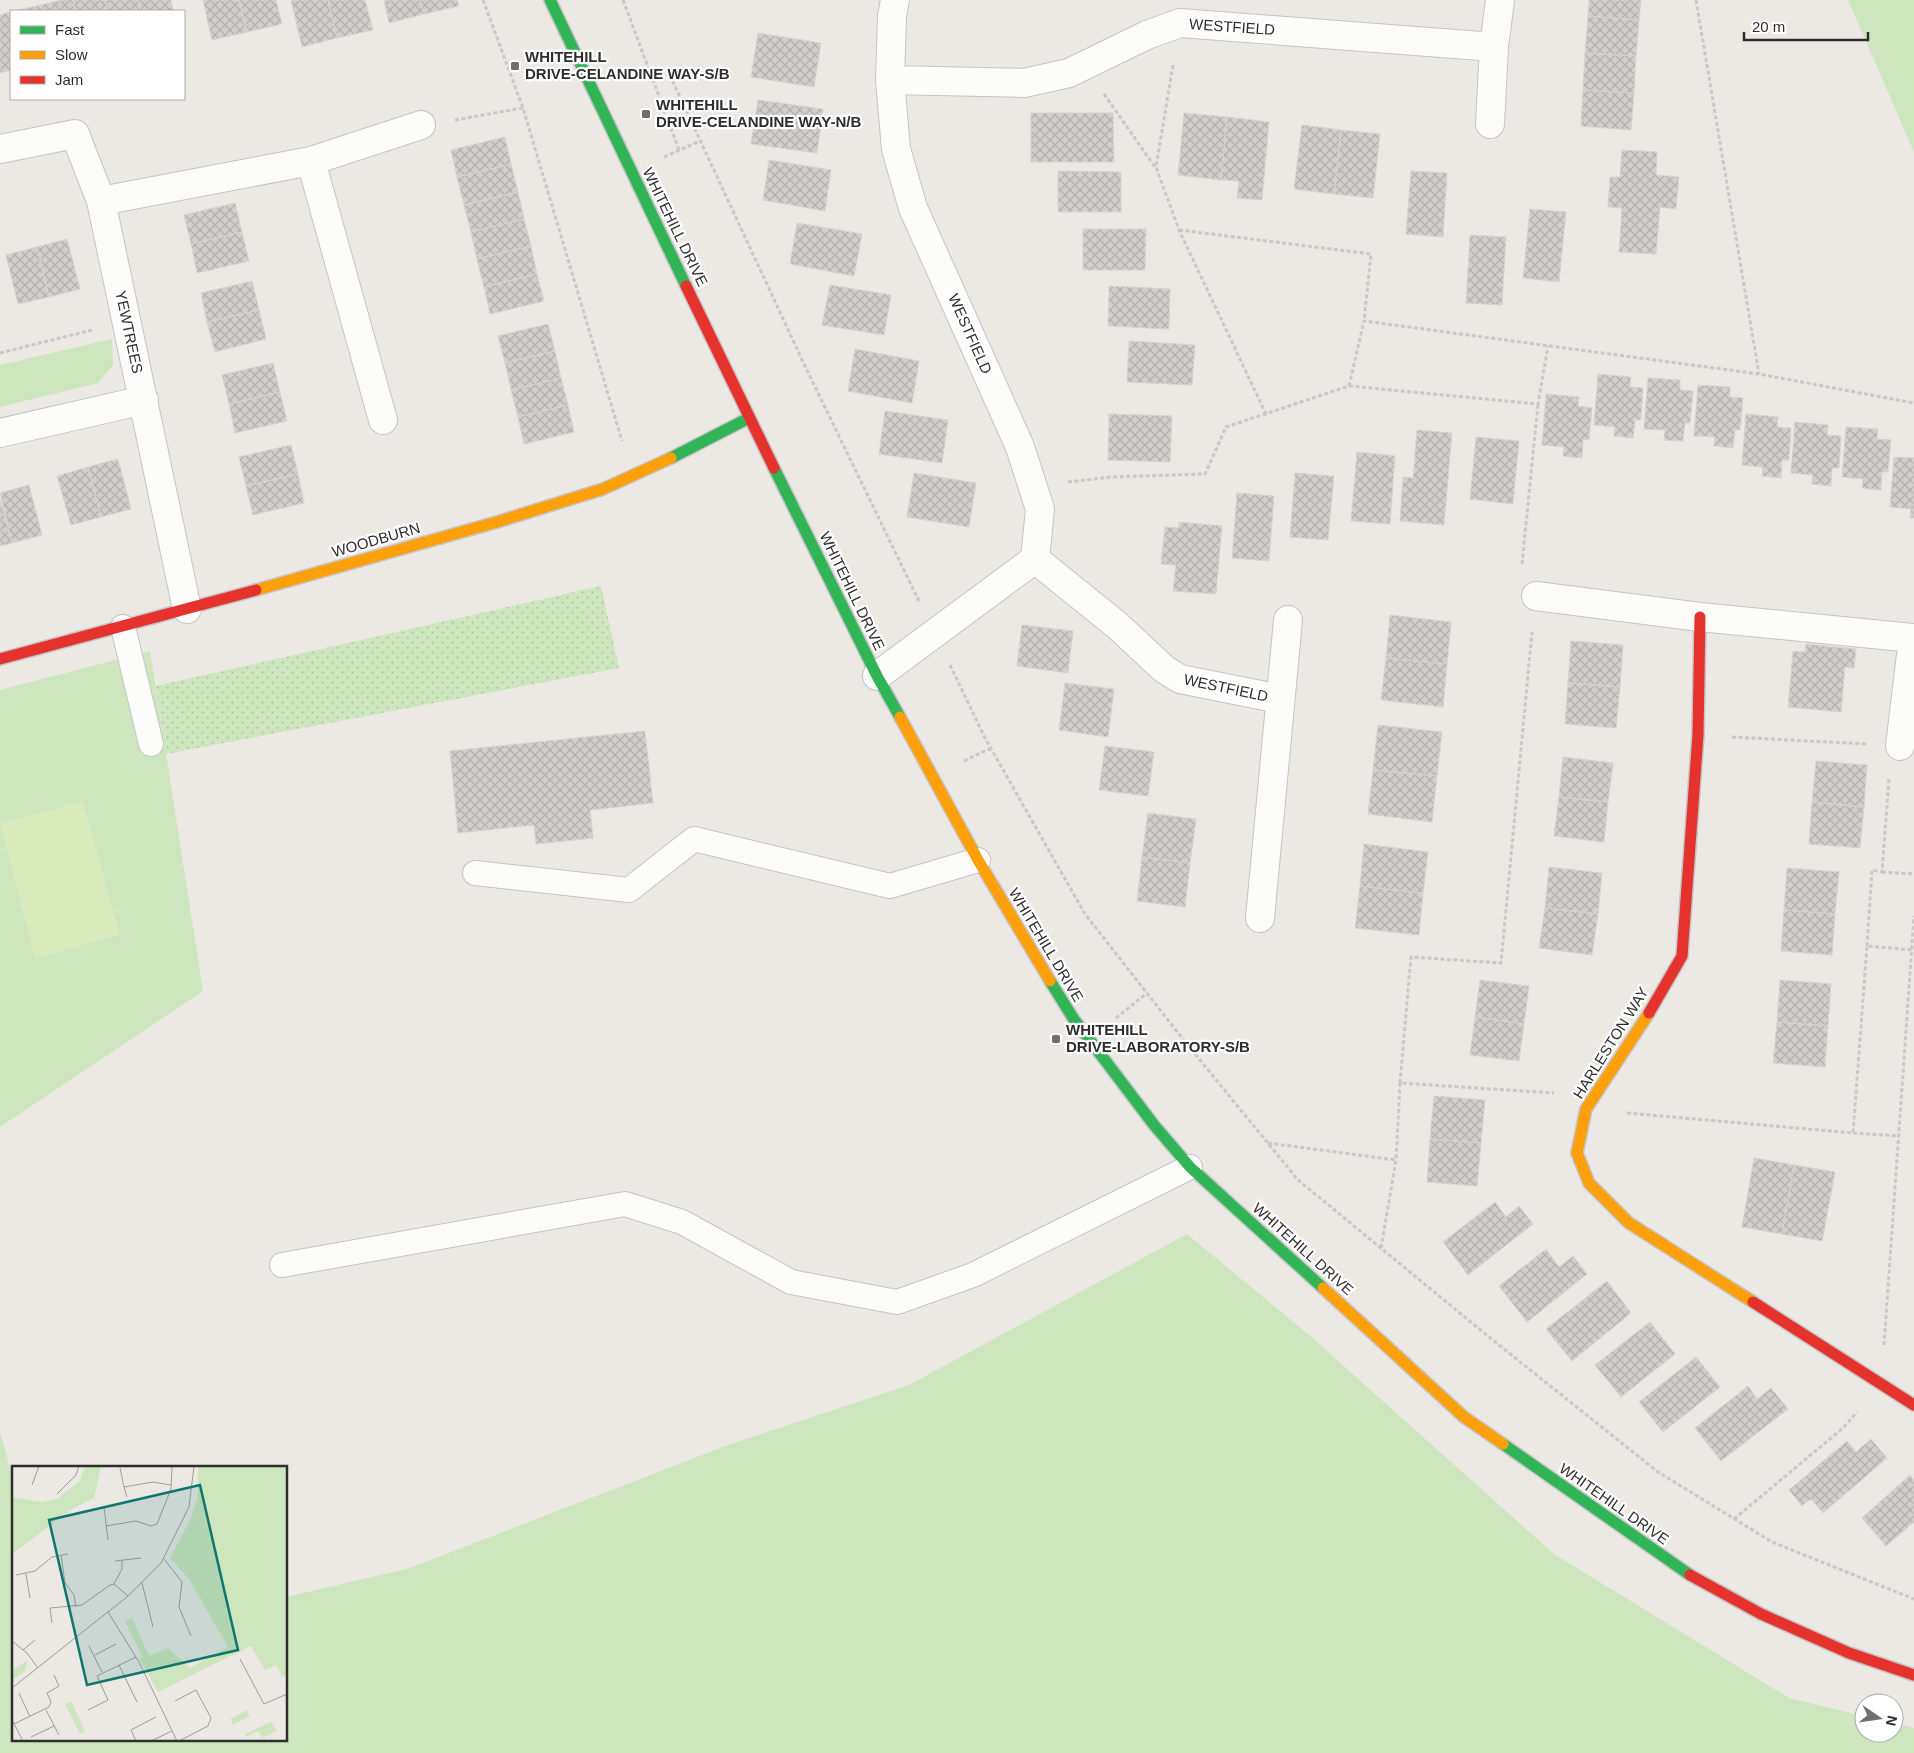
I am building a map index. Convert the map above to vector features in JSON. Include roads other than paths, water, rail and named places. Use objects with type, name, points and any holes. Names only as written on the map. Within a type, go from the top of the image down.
[{"type":"street","name":"WHITEHILL DRIVE","points":[[550,0],[749,418],[878,676],[978,860],[1073,1018],[1154,1125],[1190,1167],[1472,1423],[1693,1577],[1762,1614],[1849,1653],[1914,1674]]},
{"type":"street","name":"WESTFIELD","points":[[895,0],[892,16],[890,80],[896,149],[913,208],[1020,447],[1040,509],[1036,559],[1118,626],[1164,669],[1180,679],[1280,699]]},
{"type":"street","points":[[1490,124],[1494,47],[1500,0]]},
{"type":"street","name":"WESTFIELD","points":[[890,80],[1024,83],[1069,72],[1146,35],[1180,23],[1494,47]]},
{"type":"street","points":[[101,201],[311,161],[421,126]]},
{"type":"street","name":"YEWTREES","points":[[0,148],[75,134],[101,201],[187,609]]},
{"type":"street","points":[[311,161],[383,420]]},
{"type":"street","points":[[0,433],[144,400]]},
{"type":"street","name":"WOODBURN","points":[[0,659],[123,627],[603,490],[681,454],[749,418]]},
{"type":"street","points":[[878,676],[1036,559]]},
{"type":"street","points":[[1536,596],[1700,617],[1912,638],[1896,745]]},
{"type":"street","name":"HARLESTON WAY","points":[[1700,617],[1698,735],[1682,956],[1639,1029],[1586,1109],[1577,1153],[1588,1183],[1629,1223],[1914,1405]]},
{"type":"street","points":[[1260,918],[1288,620]]},
{"type":"lane","points":[[123,627],[151,744]]},
{"type":"lane","points":[[475,873],[629,890],[694,839],[890,886],[978,860]]},
{"type":"lane","points":[[282,1265],[625,1204],[682,1222],[791,1282],[897,1302],[973,1275],[1190,1167]]},
{"type":"place","name":"WHITEHILL DRIVE-CELANDINE WAY-S/B","points":[[515,66]]},
{"type":"place","name":"WHITEHILL DRIVE-CELANDINE WAY-N/B","points":[[646,114]]},
{"type":"place","name":"WHITEHILL DRIVE-LABORATORY-S/B","points":[[1056,1039]]}]
